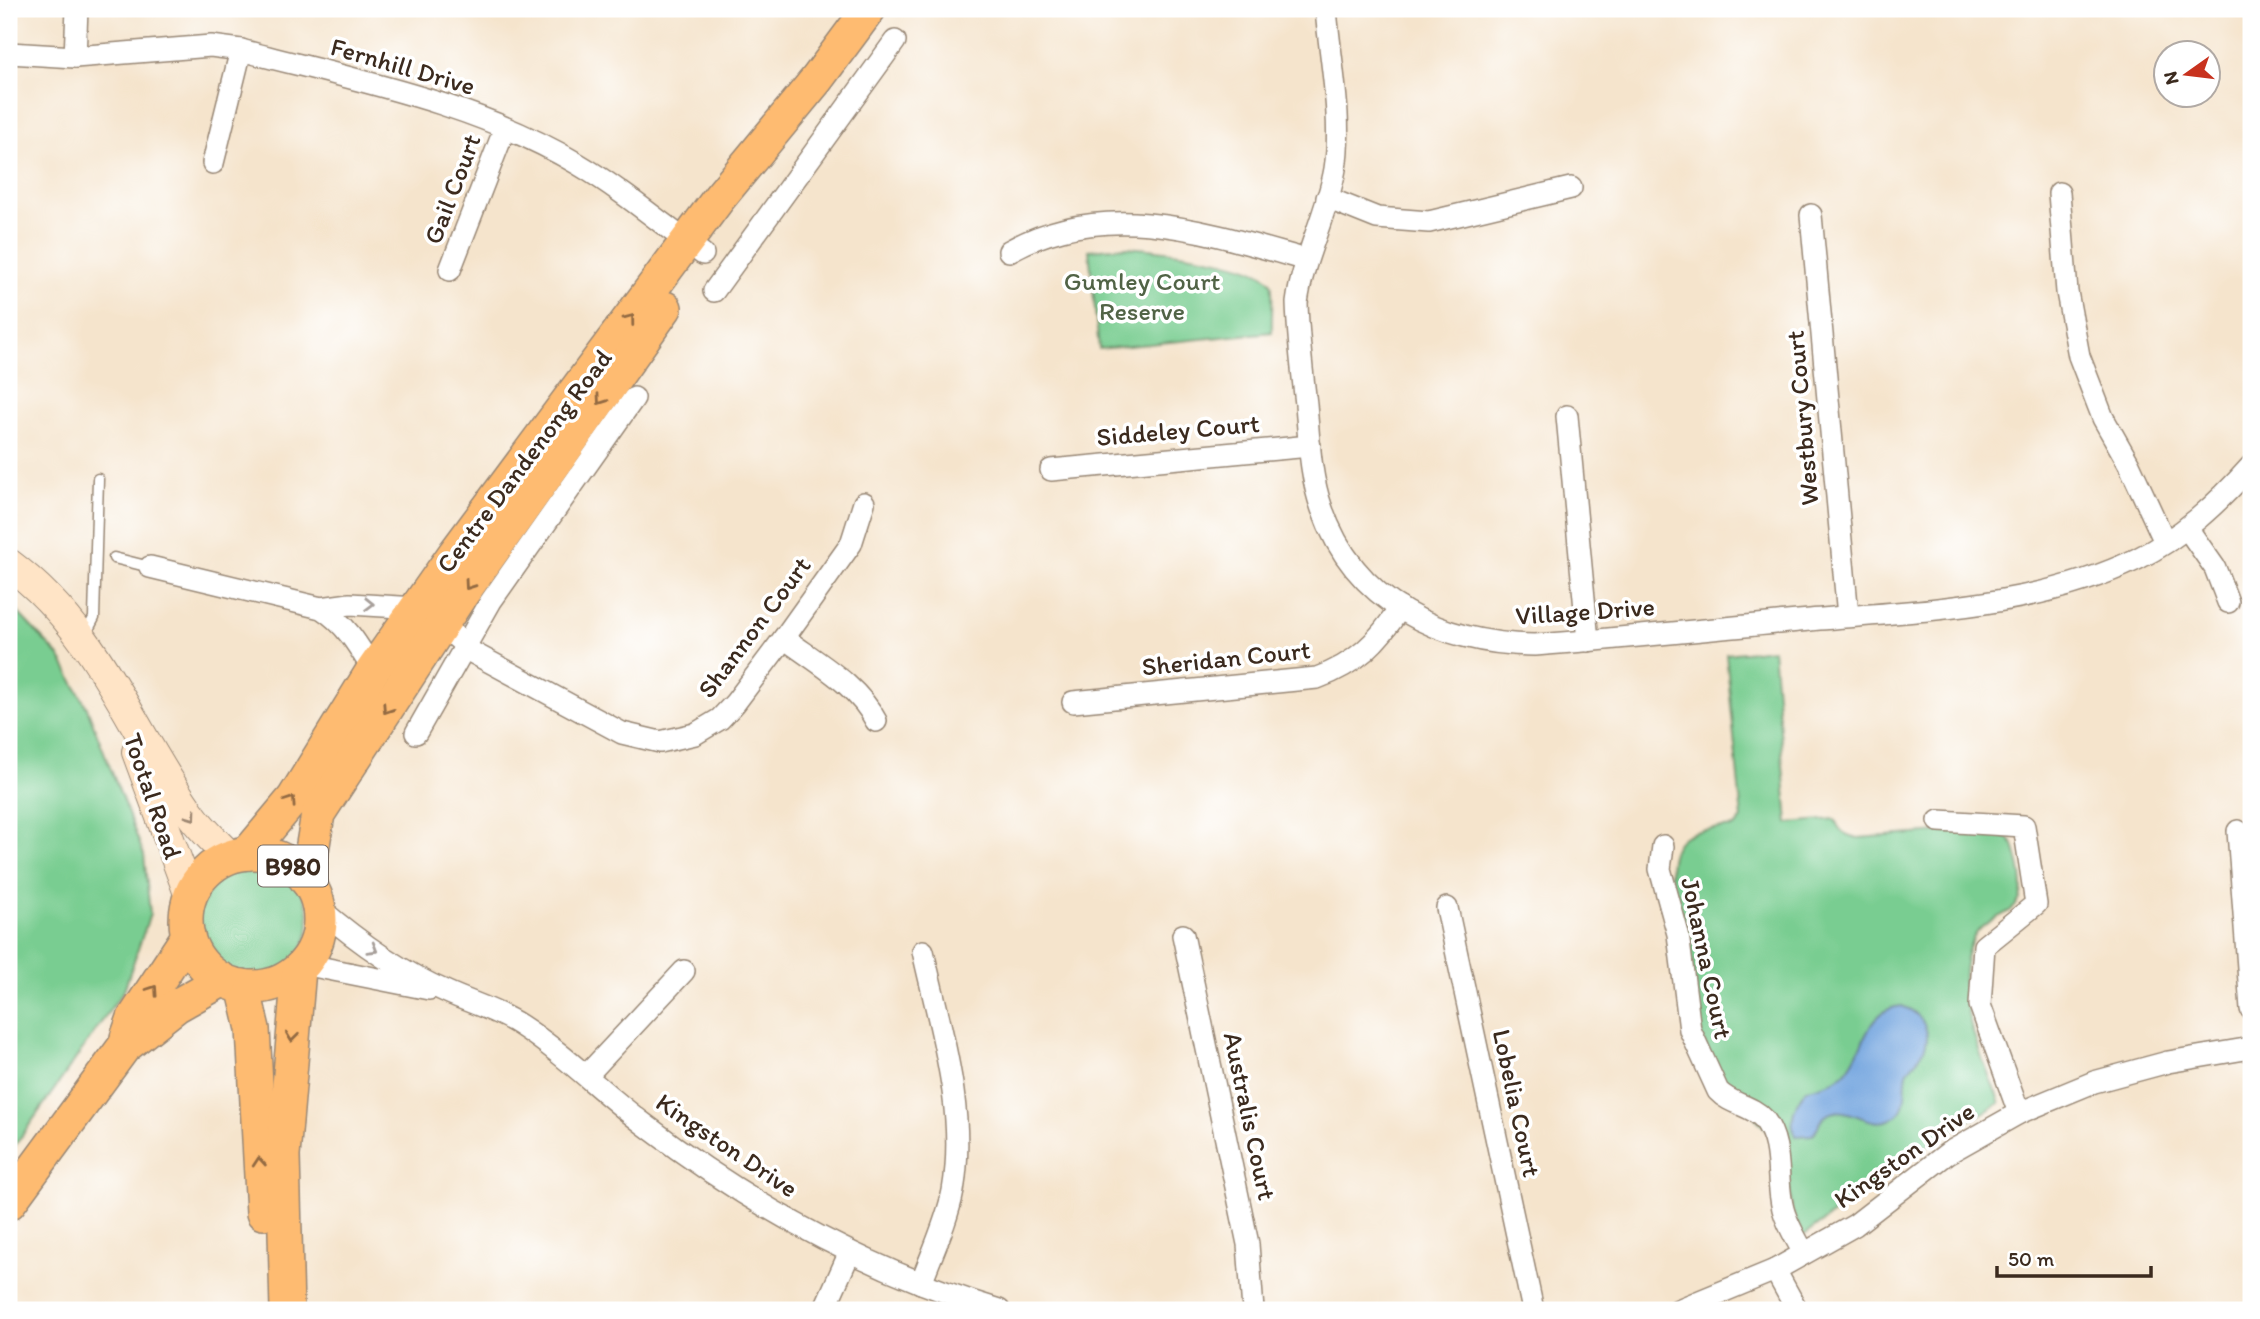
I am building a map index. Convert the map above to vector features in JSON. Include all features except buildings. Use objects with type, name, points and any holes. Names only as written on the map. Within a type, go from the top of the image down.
[{"type":"main road","name":"Centre Dandenong Road","points":[[313,895],[318,814],[518,512],[585,424],[695,248],[741,203],[817,79],[869,9]]},
{"type":"main road","name":"Tootal Road","points":[[9,564],[57,605],[83,637],[190,813],[239,855]]},
{"type":"main road","name":"Centre Dandenong Road","points":[[239,855],[295,798],[378,662],[440,629]]},
{"type":"main road","name":"Tootal Road","points":[[117,695],[190,896]]},
{"type":"main road","name":"B980","points":[[190,896],[209,869],[239,855],[281,859],[313,895],[317,938],[301,966],[283,1156],[287,1310]]},
{"type":"main road","points":[[190,896],[186,920],[188,936],[197,957],[233,983],[253,1030],[256,1123],[269,1310]]},
{"type":"main road","points":[[124,1047],[134,1018],[188,936]]},
{"type":"main road","points":[[9,1203],[124,1047],[176,1006],[233,983],[277,983],[301,966]]},
{"type":"street","points":[[75,57],[77,9]]},
{"type":"street","name":"Village Drive","points":[[1326,9],[1337,135],[1334,173],[1299,283],[1297,328],[1316,485],[1331,532],[1370,585],[1434,629],[1504,645],[1588,641],[1848,616],[2035,594],[2103,573],[2165,542],[2187,528],[2222,498],[2251,466]]},
{"type":"street","points":[[714,291],[895,40]]},
{"type":"street","name":"Fernhill Drive","points":[[9,53],[75,57],[172,47],[211,46],[241,50],[446,105],[505,128],[579,164],[695,248]]},
{"type":"street","points":[[213,163],[241,50]]},
{"type":"street","points":[[817,79],[848,104]]},
{"type":"street","name":"Gail Court","points":[[450,270],[505,128]]},
{"type":"street","points":[[1327,198],[1377,218],[1429,222],[1571,188]]},
{"type":"street","points":[[2059,193],[2067,292],[2079,356],[2103,418],[2129,464],[2165,542]]},
{"type":"street","name":"Westbury Court","points":[[1811,215],[1848,616]]},
{"type":"street","points":[[1009,251],[1052,230],[1137,223],[1210,233],[1306,260]]},
{"type":"street","name":"Centre Dandenong Road","points":[[416,733],[440,629],[491,601],[634,398]]},
{"type":"street","points":[[1567,416],[1588,641]]},
{"type":"street","name":"Siddeley Court","points":[[1051,470],[1310,446]]},
{"type":"street","name":"Shannon Court","points":[[440,629],[622,733],[660,742],[695,734],[720,719],[784,638],[851,544],[864,503]]},
{"type":"street","points":[[2187,528],[2215,568],[2228,602]]},
{"type":"street","points":[[150,567],[321,608],[337,618],[378,662]]},
{"type":"street","points":[[321,608],[350,604],[440,629]]},
{"type":"street","name":"Sheridan Court","points":[[1073,702],[1317,678],[1353,663],[1382,635],[1400,608]]},
{"type":"street","points":[[784,638],[853,689],[867,704],[876,721]]},
{"type":"street","points":[[1939,821],[2024,826],[2036,904],[1984,946],[1980,1005],[2019,1113]]},
{"type":"street","points":[[2238,831],[2251,1009]]},
{"type":"street","name":"Johanna Court","points":[[1663,846],[1660,869],[1678,934],[1690,1030],[1718,1091],[1726,1099],[1761,1116],[1768,1125],[1778,1159],[1783,1212],[1804,1254]]},
{"type":"street","name":"Kingston Drive","points":[[313,895],[368,946],[445,992],[516,1023],[587,1075],[642,1123],[788,1220],[850,1252],[920,1283],[999,1310]]},
{"type":"street","name":"Lobelia Court","points":[[1447,908],[1533,1310]]},
{"type":"street","name":"Australis Court","points":[[1183,935],[1248,1244],[1253,1310]]},
{"type":"street","points":[[920,1283],[952,1192],[957,1135],[954,1097],[923,951]]},
{"type":"street","name":"Kingston Drive","points":[[301,966],[445,992]]},
{"type":"street","points":[[587,1075],[684,971]]},
{"type":"street","name":"Kingston Drive","points":[[1678,1310],[1775,1269],[1855,1225],[1948,1153],[2019,1113],[2094,1082],[2168,1062],[2251,1048]]},
{"type":"street","points":[[824,1310],[850,1252]]},
{"type":"street","points":[[1775,1269],[1797,1310]]},
{"type":"lane","points":[[83,637],[94,618],[97,479]]},
{"type":"lane","points":[[114,558],[150,567]]},
{"type":"green space","name":"Gumley Court Reserve","points":[[1126,247],[1204,257],[1263,275],[1272,287],[1272,332],[1099,349],[1089,250]]},
{"type":"green space","points":[[9,603],[60,657],[87,708],[144,855],[150,914],[124,990],[9,1154]]},
{"type":"green space","points":[[1773,649],[1788,823],[1835,819],[1843,832],[1858,838],[1983,829],[2008,838],[2014,845],[2021,873],[2022,892],[2017,904],[2010,911],[1979,930],[1971,943],[1965,962],[1964,982],[1970,1024],[2000,1103],[1938,1139],[1803,1236],[1792,1211],[1785,1148],[1726,1088],[1697,1028],[1670,879],[1674,850],[1686,835],[1735,827],[1742,819],[1726,654]]},
{"type":"green space","points":[[253,865],[274,870],[292,882],[304,900],[309,921],[304,942],[292,960],[274,972],[253,977],[232,972],[214,960],[202,942],[197,921],[202,900],[214,882],[232,870]]},
{"type":"water","points":[[1902,1006],[1921,1020],[1925,1026],[1927,1040],[1920,1056],[1907,1073],[1905,1100],[1901,1111],[1889,1120],[1881,1122],[1847,1113],[1831,1113],[1823,1118],[1812,1135],[1796,1136],[1794,1113],[1805,1091],[1840,1077],[1851,1064],[1873,1023],[1890,1009]]}]
